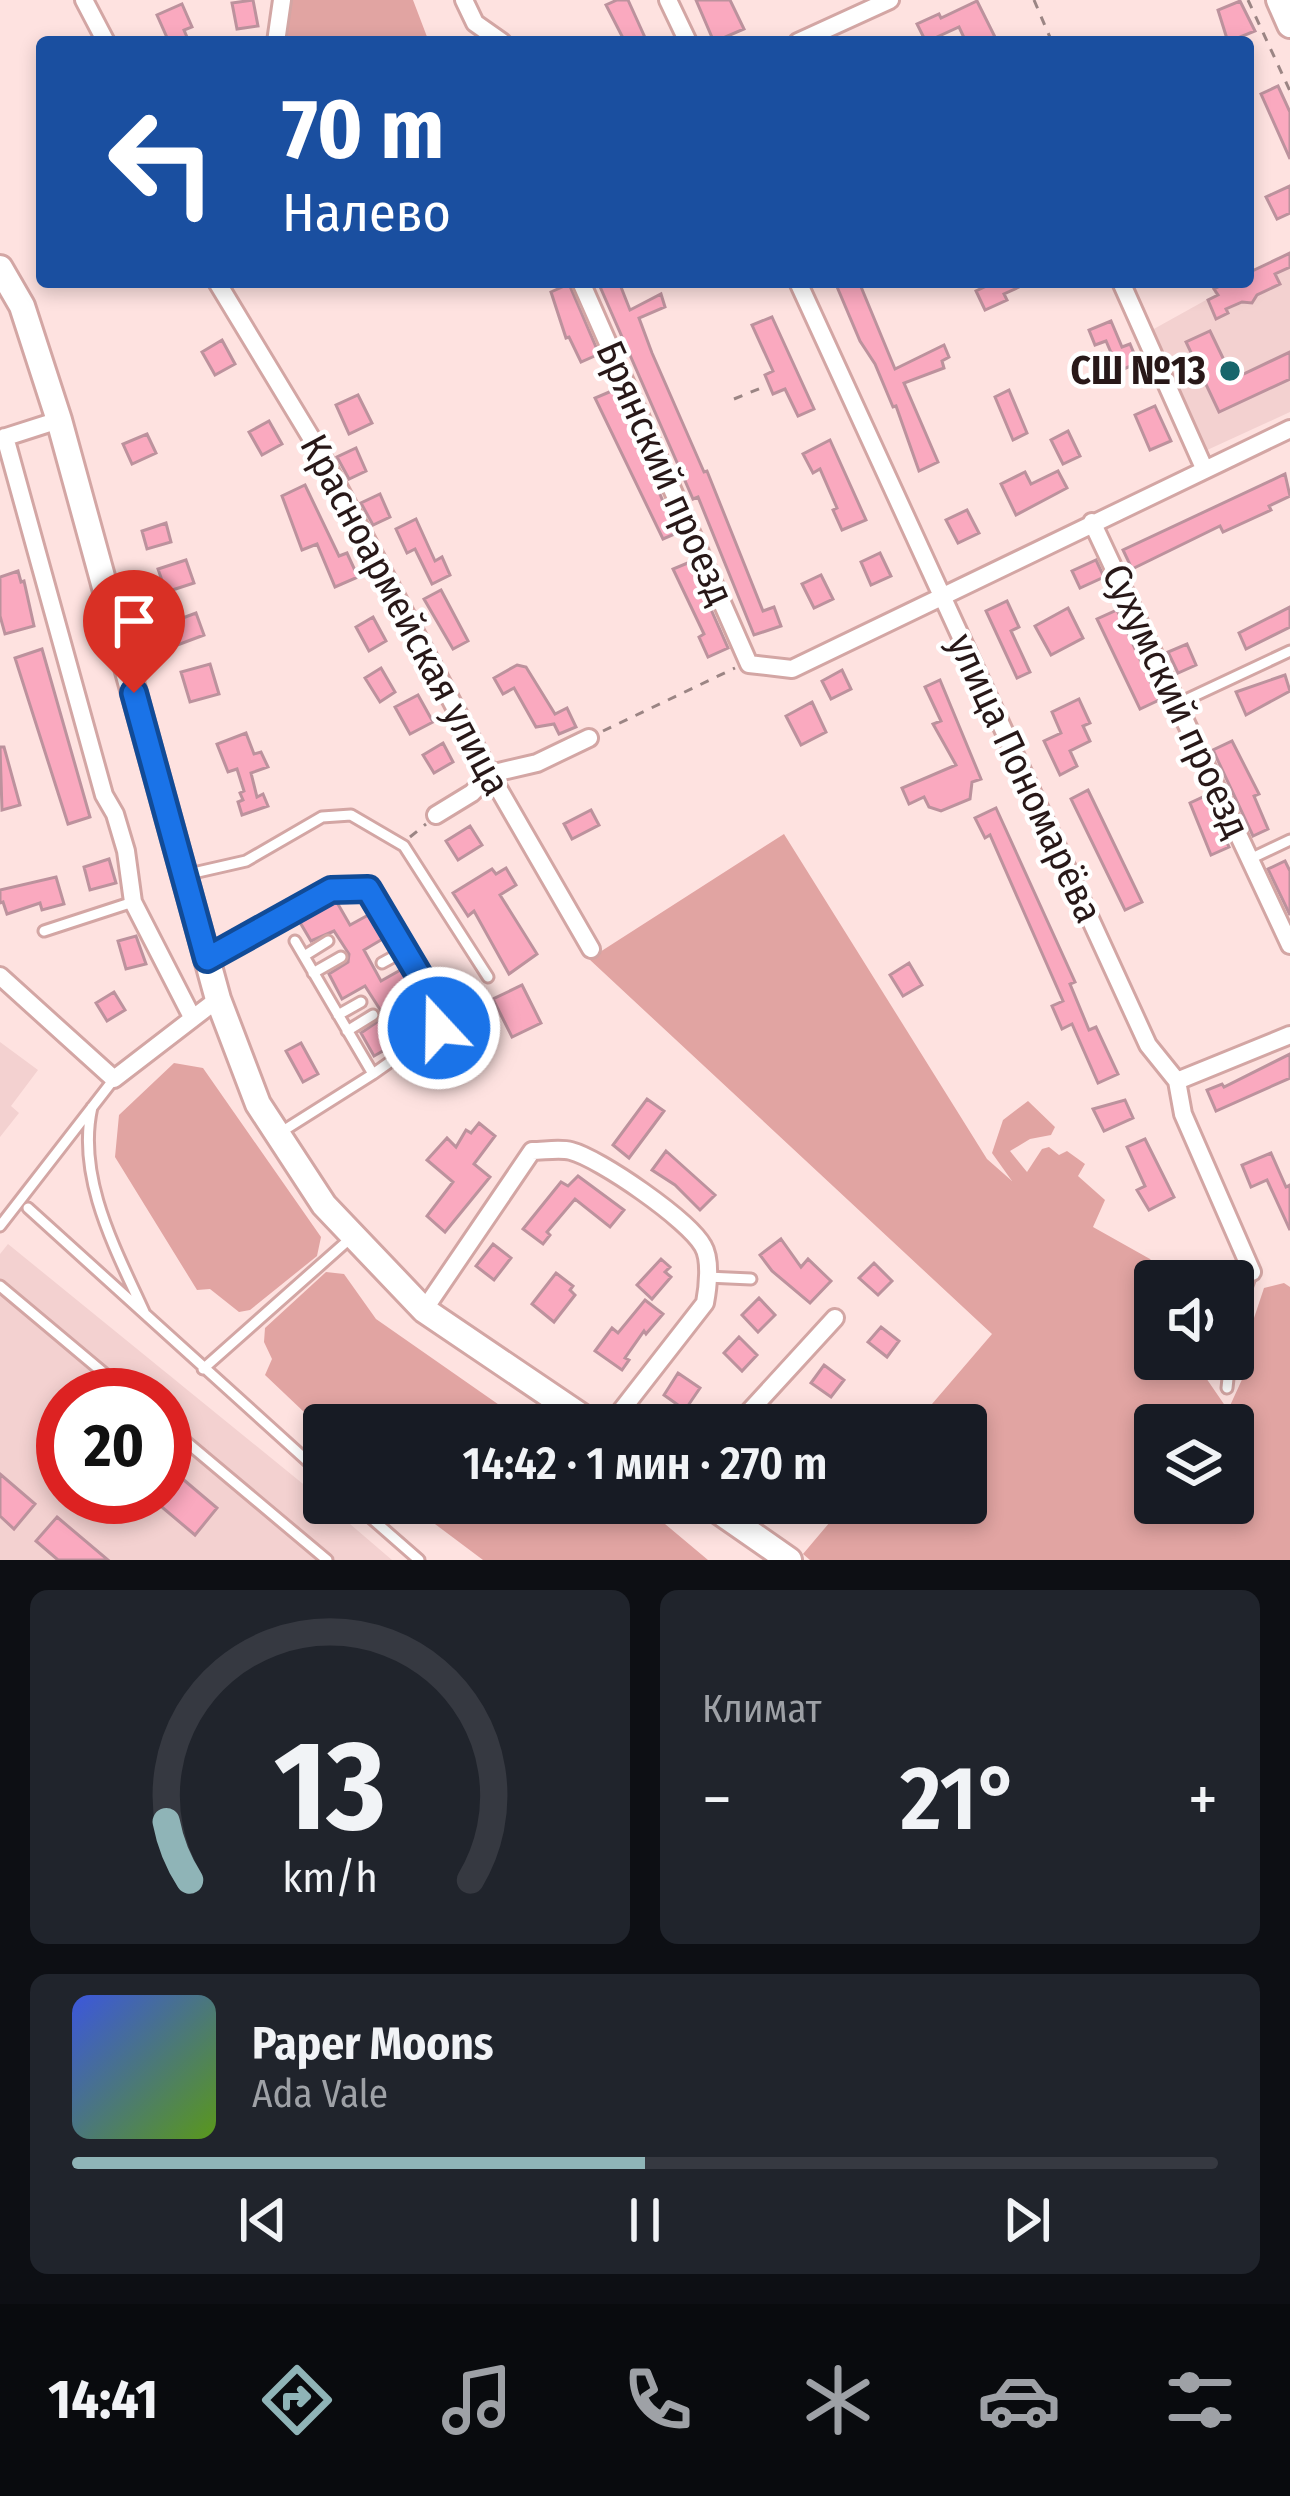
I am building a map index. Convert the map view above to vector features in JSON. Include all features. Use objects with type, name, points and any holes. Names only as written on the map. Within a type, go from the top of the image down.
[{"type":"street","points":[[84,0],[103,36]]},
{"type":"street","points":[[277,36],[282,0]]},
{"type":"street","points":[[464,0],[476,23],[494,36]]},
{"type":"street","points":[[668,0],[685,36]]},
{"type":"street","points":[[811,36],[890,0]]},
{"type":"street","points":[[1279,0],[1290,25]]},
{"type":"street","points":[[0,268],[22,306],[59,420],[218,999],[258,1104],[324,1205],[424,1310],[563,1404]]},
{"type":"street","name":"Красноармейская улица","points":[[221,288],[321,454],[490,774],[590,949]]},
{"type":"street","name":"Брянский проезд","points":[[584,288],[749,664]]},
{"type":"street","name":"улица Пономарёва","points":[[801,288],[1148,1046],[1177,1081],[1183,1114],[1247,1260]]},
{"type":"street","points":[[1124,288],[1204,468]]},
{"type":"street","points":[[59,420],[2,438],[104,795],[116,814],[133,902],[192,1017]]},
{"type":"street","points":[[749,664],[792,669],[1290,429]]},
{"type":"street","name":"Сухумский проезд","points":[[1093,522],[1290,945]]},
{"type":"street","points":[[436,815],[472,793],[490,774],[537,763],[589,738]]},
{"type":"street","points":[[0,976],[114,1079],[218,999]]},
{"type":"street","points":[[1177,1081],[1290,1035]]},
{"type":"street","points":[[424,1310],[532,1151],[570,1150],[628,1182],[686,1225],[706,1248],[705,1303],[626,1404]]},
{"type":"street","points":[[755,1404],[835,1318]]},
{"type":"street","points":[[737,1524],[789,1560]]},
{"type":"lane","points":[[1177,704],[1290,650]]},
{"type":"lane","points":[[184,875],[246,861],[322,817],[351,815],[401,844],[488,977]]},
{"type":"lane","points":[[1250,859],[1290,840]]},
{"type":"lane","points":[[207,959],[331,890],[368,889],[435,1002],[439,1028],[278,1134]]},
{"type":"lane","points":[[44,931],[133,902]]},
{"type":"lane","points":[[295,941],[373,1074]]},
{"type":"lane","points":[[304,956],[328,941]]},
{"type":"lane","points":[[382,964],[404,951]]},
{"type":"lane","points":[[314,973],[341,957]]},
{"type":"lane","points":[[338,1015],[361,1002]]},
{"type":"lane","points":[[347,1031],[373,1016]]},
{"type":"lane","points":[[0,1226],[114,1079]]},
{"type":"lane","points":[[92,1107],[86,1134],[92,1172],[114,1247],[147,1318]]},
{"type":"lane","points":[[28,1208],[303,1458]]},
{"type":"lane","points":[[202,1369],[353,1236]]},
{"type":"lane","points":[[707,1277],[752,1279]]},
{"type":"lane","points":[[0,1286],[98,1368]]},
{"type":"lane","points":[[1227,1388],[1228,1380]]},
{"type":"lane","points":[[192,1447],[327,1560]]},
{"type":"lane","points":[[379,1524],[419,1560]]},
{"type":"path","points":[[1034,0],[1049,36]]},
{"type":"path","points":[[1248,0],[1290,91]]},
{"type":"path","points":[[734,399],[761,388]]},
{"type":"path","points":[[589,738],[749,664]]},
{"type":"path","points":[[401,844],[436,815]]},
{"type":"shaded area","points":[[290,0],[413,0],[427,36],[284,36]]},
{"type":"shaded area","name":"СШ №13","points":[[1290,253],[1290,412],[1205,451],[1152,330],[1215,295],[1213,288],[1254,288],[1254,269]]},
{"type":"shaded area","points":[[784,834],[987,1159],[1012,1181],[992,1153],[1003,1120],[1028,1101],[1055,1127],[1051,1135],[1030,1139],[1010,1151],[1027,1172],[1042,1149],[1049,1147],[1059,1155],[1067,1151],[1085,1164],[1078,1176],[1105,1200],[1093,1227],[1151,1260],[1134,1260],[1134,1380],[1207,1380],[1224,1404],[1134,1404],[1134,1524],[1254,1524],[1254,1404],[1231,1404],[1242,1380],[1254,1380],[1254,1318],[1264,1288],[1284,1283],[1290,1287],[1290,1560],[810,1560],[803,1554],[828,1524],[987,1524],[987,1404],[932,1404],[992,1334],[589,959]]},
{"type":"shaded area","points":[[0,1042],[38,1070],[11,1106],[19,1113],[0,1137]]},
{"type":"shaded area","points":[[174,1063],[203,1068],[321,1237],[317,1256],[250,1310],[239,1312],[210,1289],[197,1290],[115,1157],[119,1115]]},
{"type":"shaded area","points":[[8,1244],[160,1368],[36,1368],[36,1524],[192,1524],[192,1394],[303,1484],[303,1524],[350,1524],[392,1560],[0,1560],[0,1254]]},
{"type":"shaded area","points":[[326,1272],[344,1274],[376,1319],[498,1404],[303,1404],[303,1411],[265,1375],[272,1359],[264,1342],[265,1328]]},
{"type":"shaded area","points":[[435,1524],[665,1524],[708,1560],[483,1560]]},
{"type":"building","points":[[253,0],[258,26],[237,29],[232,3]]},
{"type":"building","points":[[628,0],[644,36],[622,36],[606,5]]},
{"type":"building","points":[[696,0],[730,0],[744,29],[711,36]]},
{"type":"building","points":[[977,1],[994,36],[963,36],[959,27],[939,36],[923,36],[917,24],[939,14],[941,18]]},
{"type":"building","points":[[1240,1],[1255,31],[1226,36],[1218,10]]},
{"type":"building","points":[[182,4],[192,27],[184,30],[186,36],[166,36],[157,15]]},
{"type":"building","points":[[1278,86],[1290,112],[1290,159],[1261,94]]},
{"type":"building","points":[[1290,186],[1290,213],[1277,219],[1266,197]]},
{"type":"building","points":[[1290,253],[1290,267],[1275,274],[1280,284],[1257,295],[1252,303],[1226,309],[1228,313],[1216,319],[1208,300],[1218,295],[1214,289],[1254,288],[1254,270]]},
{"type":"building","points":[[571,288],[599,354],[581,362],[566,338],[551,292]]},
{"type":"building","points":[[601,288],[621,288],[630,310],[661,294],[665,307],[639,318],[763,611],[774,607],[781,626],[754,635],[698,497],[693,499]]},
{"type":"building","points":[[838,288],[861,288],[895,369],[944,345],[949,357],[942,361],[944,368],[904,383],[938,462],[919,471],[896,406]]},
{"type":"building","points":[[1017,288],[1004,294],[1007,300],[985,310],[976,291]]},
{"type":"building","points":[[772,317],[814,409],[798,416],[785,389],[773,394],[765,375],[773,371],[752,325]]},
{"type":"building","points":[[1111,321],[1122,347],[1130,344],[1138,363],[1119,371],[1106,341],[1095,345],[1089,330]]},
{"type":"building","points":[[1210,331],[1233,379],[1290,352],[1290,379],[1219,412],[1186,342]]},
{"type":"building","points":[[222,340],[235,364],[215,375],[202,352]]},
{"type":"building","points":[[614,390],[677,533],[663,539],[595,398]]},
{"type":"building","points":[[1009,390],[1027,433],[1013,440],[995,397]]},
{"type":"building","points":[[358,395],[372,423],[349,434],[336,405]]},
{"type":"building","points":[[1155,406],[1171,441],[1150,450],[1135,415]]},
{"type":"building","points":[[269,421],[282,444],[262,455],[249,432]]},
{"type":"building","points":[[1068,431],[1080,456],[1063,464],[1051,440]]},
{"type":"building","points":[[147,434],[156,453],[132,464],[123,444]]},
{"type":"building","points":[[830,440],[866,520],[842,530],[820,469],[813,473],[803,454]]},
{"type":"building","points":[[356,448],[366,471],[349,479],[337,457]]},
{"type":"building","points":[[1058,471],[1067,488],[1016,515],[1001,484],[1025,472],[1031,484]]},
{"type":"building","points":[[1285,474],[1290,496],[1269,506],[1271,510],[1223,532],[1220,526],[1132,569],[1123,550]]},
{"type":"building","points":[[305,485],[339,556],[347,553],[358,577],[335,587],[317,544],[302,550],[282,496]]},
{"type":"building","points":[[380,494],[390,517],[373,525],[361,503]]},
{"type":"building","points":[[967,510],[979,533],[958,543],[946,520]]},
{"type":"building","points":[[416,519],[435,561],[442,557],[450,575],[432,584],[415,549],[407,553],[396,529]]},
{"type":"building","points":[[166,523],[171,542],[147,549],[142,531]]},
{"type":"building","points":[[880,553],[891,576],[871,585],[861,562]]},
{"type":"building","points":[[186,560],[194,583],[166,592],[158,569]]},
{"type":"building","points":[[1096,560],[1104,577],[1080,588],[1072,571]]},
{"type":"building","points":[[690,562],[728,648],[708,657],[699,637],[704,634],[673,569]]},
{"type":"building","points":[[18,571],[34,626],[5,634],[0,577]]},
{"type":"building","points":[[821,575],[833,599],[814,608],[802,584]]},
{"type":"building","points":[[441,590],[468,641],[453,649],[424,599]]},
{"type":"building","points":[[1007,601],[1019,627],[1011,631],[1030,672],[1017,678],[986,611]]},
{"type":"building","points":[[1290,607],[1290,627],[1246,649],[1239,633]]},
{"type":"building","points":[[1068,608],[1083,638],[1051,655],[1035,626]]},
{"type":"building","points":[[1117,610],[1159,700],[1140,709],[1097,619]]},
{"type":"building","points":[[196,613],[204,635],[164,650],[156,628]]},
{"type":"building","points":[[373,617],[386,641],[369,651],[356,627]]},
{"type":"building","points":[[1187,644],[1196,665],[1178,673],[1168,652]]},
{"type":"building","points":[[42,649],[90,817],[68,824],[15,658]]},
{"type":"building","points":[[210,664],[219,694],[190,702],[181,672]]},
{"type":"building","points":[[517,665],[526,667],[555,714],[567,708],[576,727],[559,734],[554,724],[536,727],[514,688],[503,694],[494,678]]},
{"type":"building","points":[[381,668],[395,692],[380,702],[365,678]]},
{"type":"building","points":[[842,670],[851,689],[831,699],[822,681]]},
{"type":"building","points":[[1285,675],[1290,691],[1246,715],[1236,692]]},
{"type":"building","points":[[940,680],[981,779],[972,782],[970,799],[941,811],[929,807],[924,797],[909,804],[902,788],[956,765],[933,724],[941,721],[925,687]]},
{"type":"building","points":[[418,695],[433,722],[410,734],[395,707]]},
{"type":"building","points":[[1079,699],[1090,723],[1083,726],[1090,741],[1070,751],[1077,766],[1060,775],[1044,741],[1061,733],[1052,712]]},
{"type":"building","points":[[812,702],[826,732],[801,745],[786,716]]},
{"type":"building","points":[[246,733],[254,754],[261,752],[268,767],[251,773],[257,797],[263,794],[268,806],[242,815],[238,802],[244,791],[237,769],[228,772],[217,744]]},
{"type":"building","points":[[1232,741],[1259,794],[1254,796],[1268,829],[1253,836],[1213,750]]},
{"type":"building","points":[[443,743],[453,762],[434,773],[423,755]]},
{"type":"building","points":[[0,747],[4,747],[20,805],[2,810]]},
{"type":"building","points":[[1088,790],[1142,902],[1125,910],[1071,799]]},
{"type":"building","points":[[1205,796],[1229,847],[1211,855],[1190,803]]},
{"type":"building","points":[[996,808],[1075,982],[1070,984],[1089,1030],[1096,1027],[1118,1074],[1098,1083],[1072,1024],[1062,1029],[1052,1006],[1063,1001],[990,835],[985,838],[975,818]]},
{"type":"building","points":[[591,810],[599,825],[572,839],[564,824]]},
{"type":"building","points":[[470,826],[482,845],[458,860],[446,841]]},
{"type":"building","points":[[109,859],[116,883],[90,890],[84,867]]},
{"type":"building","points":[[1285,861],[1290,871],[1290,915],[1268,869]]},
{"type":"building","points":[[506,868],[516,885],[500,895],[537,954],[509,974],[474,911],[468,916],[453,893],[492,869],[496,874]]},
{"type":"building","points":[[56,877],[64,904],[42,910],[40,903],[7,914],[0,903],[0,890]]},
{"type":"building","points":[[335,899],[350,925],[372,913],[386,937],[364,950],[381,981],[404,968],[420,994],[398,1006],[413,1034],[374,1056],[361,1033],[380,1020],[381,1011],[365,986],[342,999],[329,974],[348,962],[349,954],[334,931],[311,941],[298,919]]},
{"type":"building","points":[[136,936],[146,964],[126,969],[118,941]]},
{"type":"building","points":[[909,963],[922,985],[903,996],[890,975]]},
{"type":"building","points":[[522,985],[541,1023],[512,1037],[493,999]]},
{"type":"building","points":[[114,992],[125,1010],[107,1021],[96,1003]]},
{"type":"building","points":[[301,1043],[318,1074],[303,1082],[286,1051]]},
{"type":"building","points":[[1290,1054],[1290,1078],[1216,1111],[1207,1090],[1224,1087]]},
{"type":"building","points":[[647,1099],[664,1111],[629,1158],[613,1145]]},
{"type":"building","points":[[1125,1100],[1133,1118],[1104,1131],[1093,1109]]},
{"type":"building","points":[[479,1123],[495,1136],[474,1164],[490,1177],[445,1232],[427,1216],[453,1182],[427,1160],[447,1138],[456,1147],[466,1130],[471,1133]]},
{"type":"building","points":[[1145,1139],[1174,1197],[1149,1210],[1137,1190],[1145,1186],[1127,1147]]},
{"type":"building","points":[[666,1151],[715,1195],[700,1210],[652,1170]]},
{"type":"building","points":[[1271,1153],[1286,1187],[1290,1185],[1290,1230],[1267,1180],[1251,1187],[1242,1165]]},
{"type":"building","points":[[578,1176],[624,1210],[610,1227],[575,1199],[547,1232],[550,1235],[543,1244],[523,1229],[561,1182],[568,1186]]},
{"type":"building","points":[[781,1239],[801,1267],[808,1259],[831,1281],[810,1303],[760,1255]]},
{"type":"building","points":[[493,1244],[511,1258],[494,1280],[476,1266]]},
{"type":"building","points":[[661,1259],[670,1267],[665,1272],[671,1277],[652,1299],[637,1285]]},
{"type":"building","points":[[874,1263],[892,1281],[878,1295],[859,1278]]},
{"type":"building","points":[[556,1273],[573,1286],[570,1290],[575,1295],[554,1322],[532,1304]]},
{"type":"building","points":[[759,1298],[775,1315],[758,1332],[742,1315]]},
{"type":"building","points":[[645,1300],[663,1314],[646,1334],[644,1331],[622,1370],[595,1351],[612,1328],[618,1333]]},
{"type":"building","points":[[881,1327],[899,1341],[887,1357],[868,1342]]},
{"type":"building","points":[[739,1337],[757,1355],[742,1371],[724,1353]]},
{"type":"building","points":[[824,1365],[844,1380],[831,1397],[811,1383]]},
{"type":"building","points":[[678,1373],[700,1388],[689,1404],[677,1404],[664,1395]]},
{"type":"building","points":[[0,1474],[35,1504],[14,1529],[0,1516]]},
{"type":"building","points":[[192,1487],[217,1508],[195,1535],[182,1524],[192,1524]]},
{"type":"building","points":[[51,1524],[65,1524],[108,1560],[58,1560],[36,1541]]},
{"type":"place","name":"СШ №13","points":[[1230,371]]},
{"type":"route","points":[[134,693],[207,959],[331,890],[368,889],[435,1002],[439,1028]]}]
